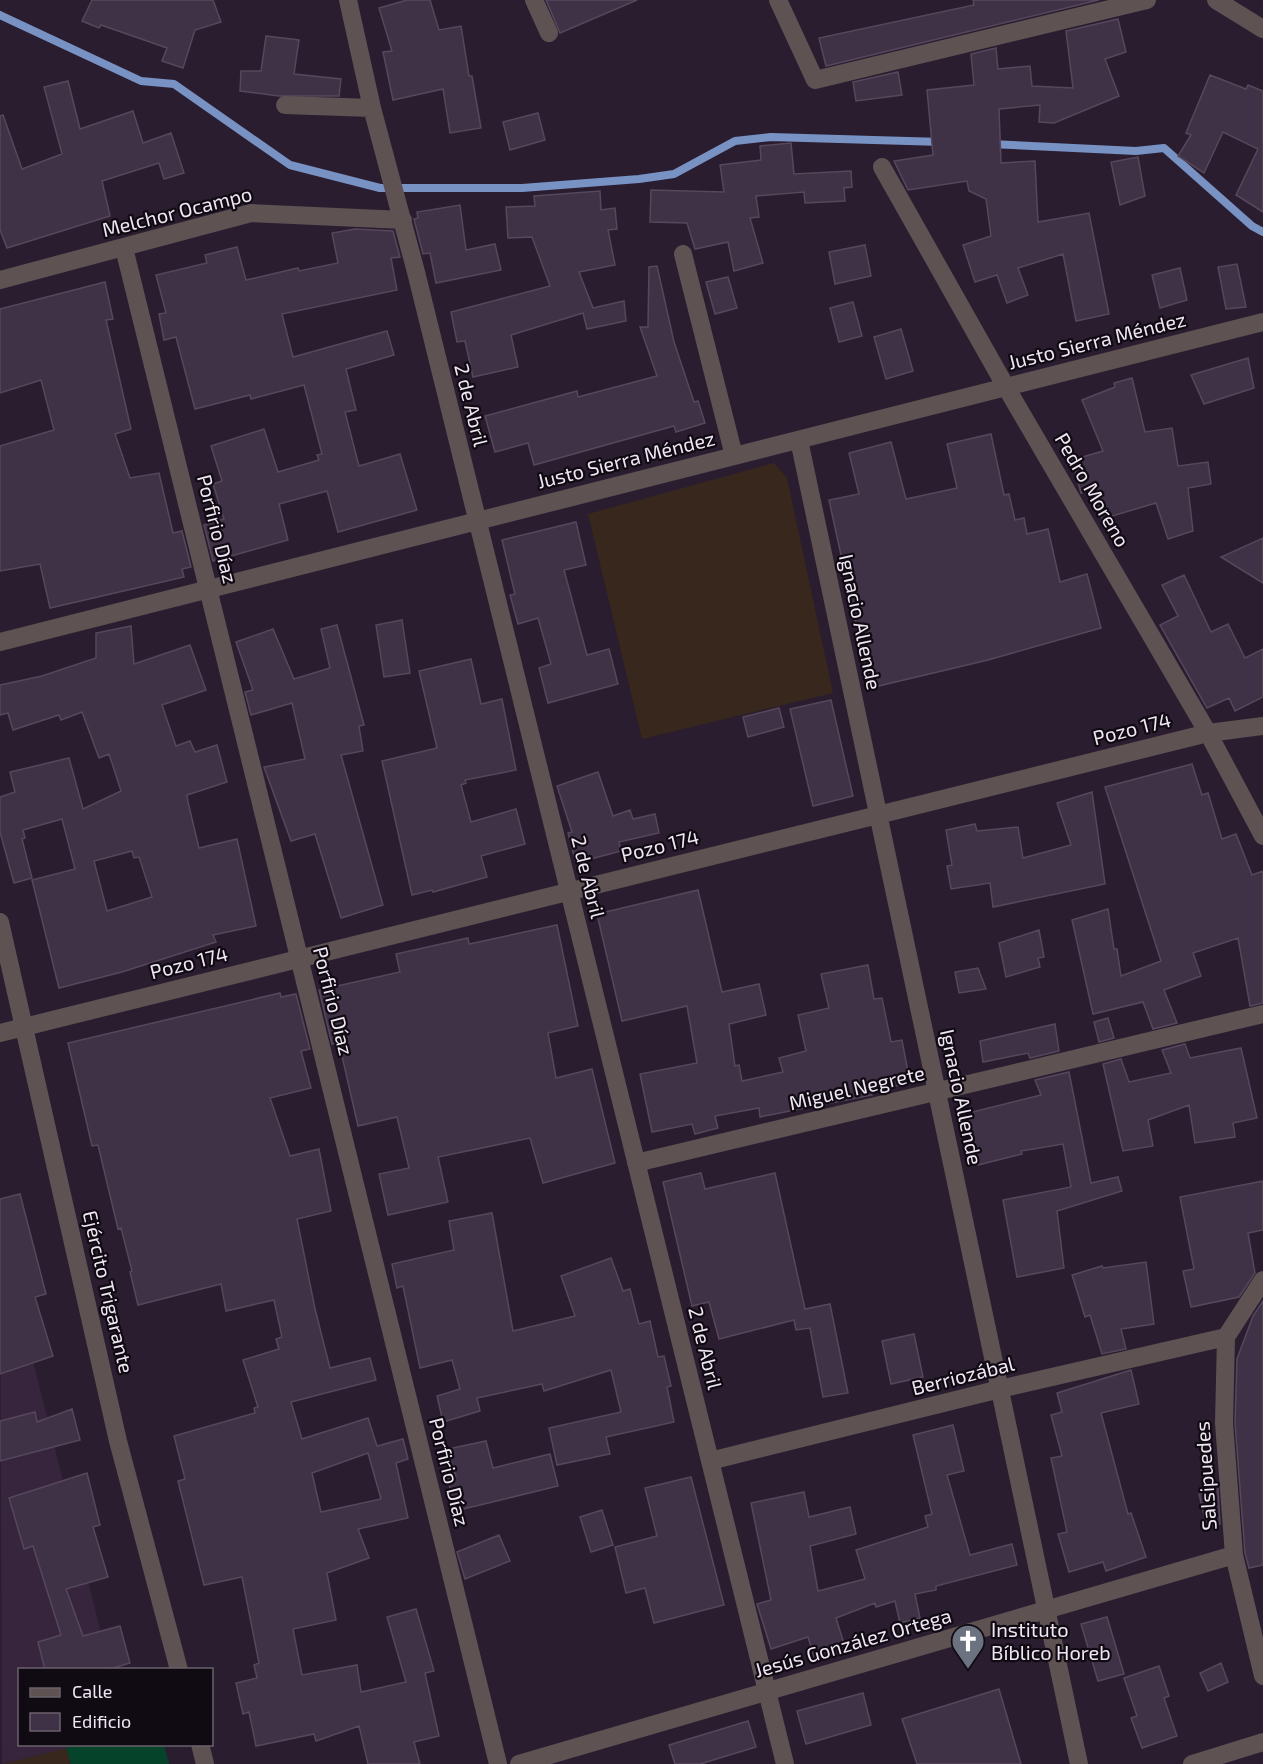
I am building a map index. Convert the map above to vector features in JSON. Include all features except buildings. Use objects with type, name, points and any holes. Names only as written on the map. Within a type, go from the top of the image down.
[{"type":"street","name":"2 de Abril","points":[[348,0],[372,108],[388,159],[785,1764]]},
{"type":"street","points":[[534,0],[549,33]]},
{"type":"street","points":[[778,0],[815,80],[1147,0]]},
{"type":"street","points":[[1216,0],[1263,29]]},
{"type":"street","points":[[285,105],[372,108]]},
{"type":"street","name":"Pedro Moreno","points":[[882,167],[1006,387],[1208,733],[1263,836]]},
{"type":"street","name":"Melchor Ocampo","points":[[0,280],[251,213],[401,213]]},
{"type":"street","name":"Porfirio Díaz","points":[[124,248],[498,1764]]},
{"type":"street","points":[[683,254],[734,456]]},
{"type":"street","name":"Justo Sierra Méndez","points":[[0,642],[1263,322]]},
{"type":"street","name":"Ignacio Allende","points":[[799,440],[1079,1764]]},
{"type":"street","name":"Pozo 174","points":[[0,1033],[1208,733],[1263,726]]},
{"type":"street","name":"Ejército Trigarante","points":[[0,922],[118,1442],[178,1668]]},
{"type":"street","name":"Miguel Negrete","points":[[636,1163],[1263,1014]]},
{"type":"street","points":[[1226,1337],[1263,1280]]},
{"type":"street","name":"Berriozábal","points":[[710,1461],[1000,1389],[1226,1337]]},
{"type":"street","name":"Salsipuedes","points":[[1226,1337],[1224,1423],[1234,1555],[1263,1676]]},
{"type":"street","name":"Jesús González Ortega","points":[[519,1764],[1234,1555]]},
{"type":"street","points":[[1192,1764],[1263,1742]]},
{"type":"street","points":[[200,1746],[205,1764]]},
{"type":"shaded area","points":[[774,463],[787,478],[833,693],[642,739],[588,514]]},
{"type":"shaded area","points":[[0,1229],[110,1668],[18,1668],[18,1746],[75,1746],[2,1764]]},
{"type":"shaded area","points":[[66,1748],[71,1764],[2,1764]]},
{"type":"green space","points":[[72,1746],[164,1746],[169,1764],[71,1764],[66,1748]]},
{"type":"waterway","points":[[0,15],[141,81],[174,84],[290,165],[380,188],[522,188],[639,179],[674,174],[735,141],[771,137],[942,142]]},
{"type":"waterway","points":[[990,144],[1136,151],[1164,148],[1252,226],[1263,232]]},
{"type":"place","name":"Instituto Bíblico Horeb","points":[[968,1670]]}]
